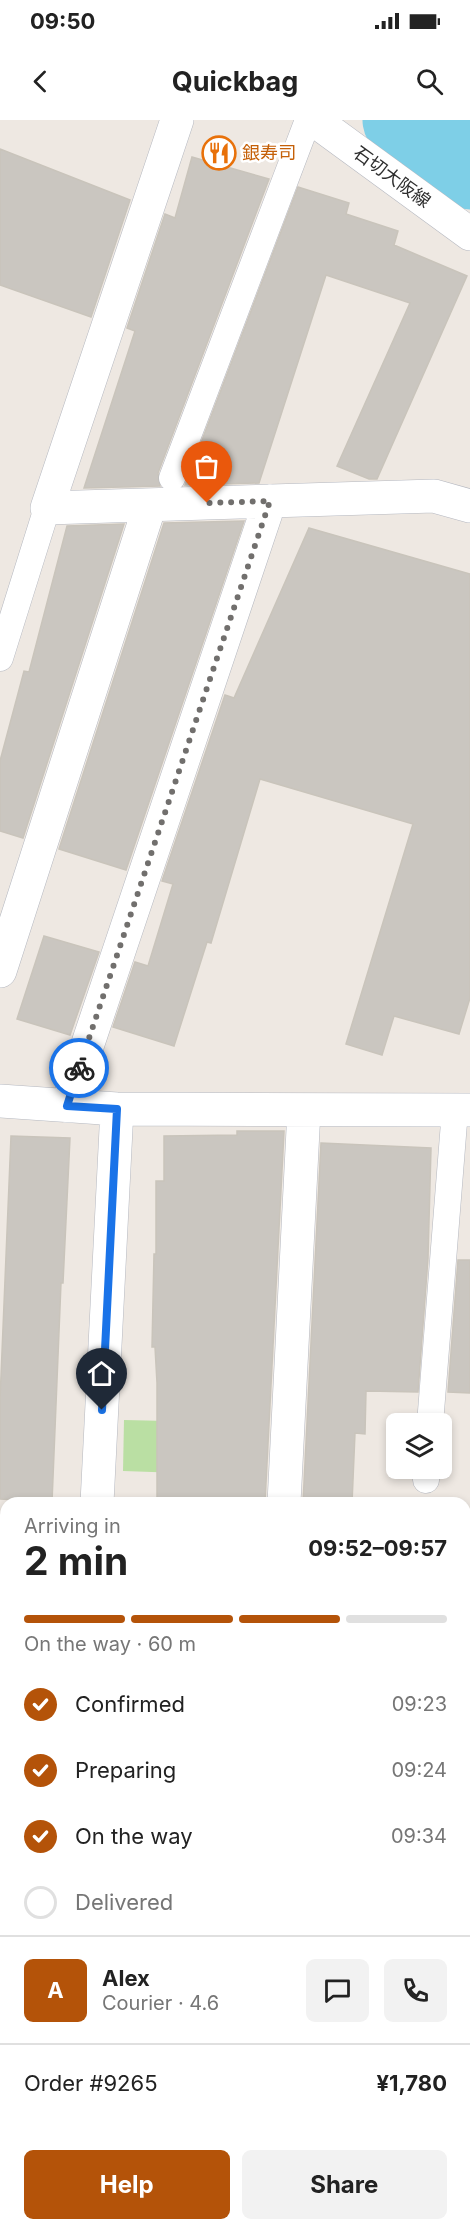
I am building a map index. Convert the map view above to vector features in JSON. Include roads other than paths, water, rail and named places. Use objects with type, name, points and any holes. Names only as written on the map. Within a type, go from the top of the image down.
[{"type":"street","points":[[177,120],[47,508],[434,496],[470,506]]},
{"type":"street","name":"石切大阪線","points":[[314,120],[470,234]]},
{"type":"street","points":[[67,1106],[270,501]]},
{"type":"street","points":[[0,971],[150,505]]},
{"type":"street","points":[[0,1101],[117,1109],[462,1110]]},
{"type":"street","points":[[98,1497],[117,1109]]},
{"type":"street","points":[[284,1497],[304,1110]]},
{"type":"lane","points":[[172,478],[308,120]]},
{"type":"lane","points":[[0,658],[47,508]]},
{"type":"lane","points":[[431,1413],[462,1110]]},
{"type":"waterway","points":[[403,120],[470,169]]},
{"type":"place","name":"銀寿司","points":[[219,153]]}]
